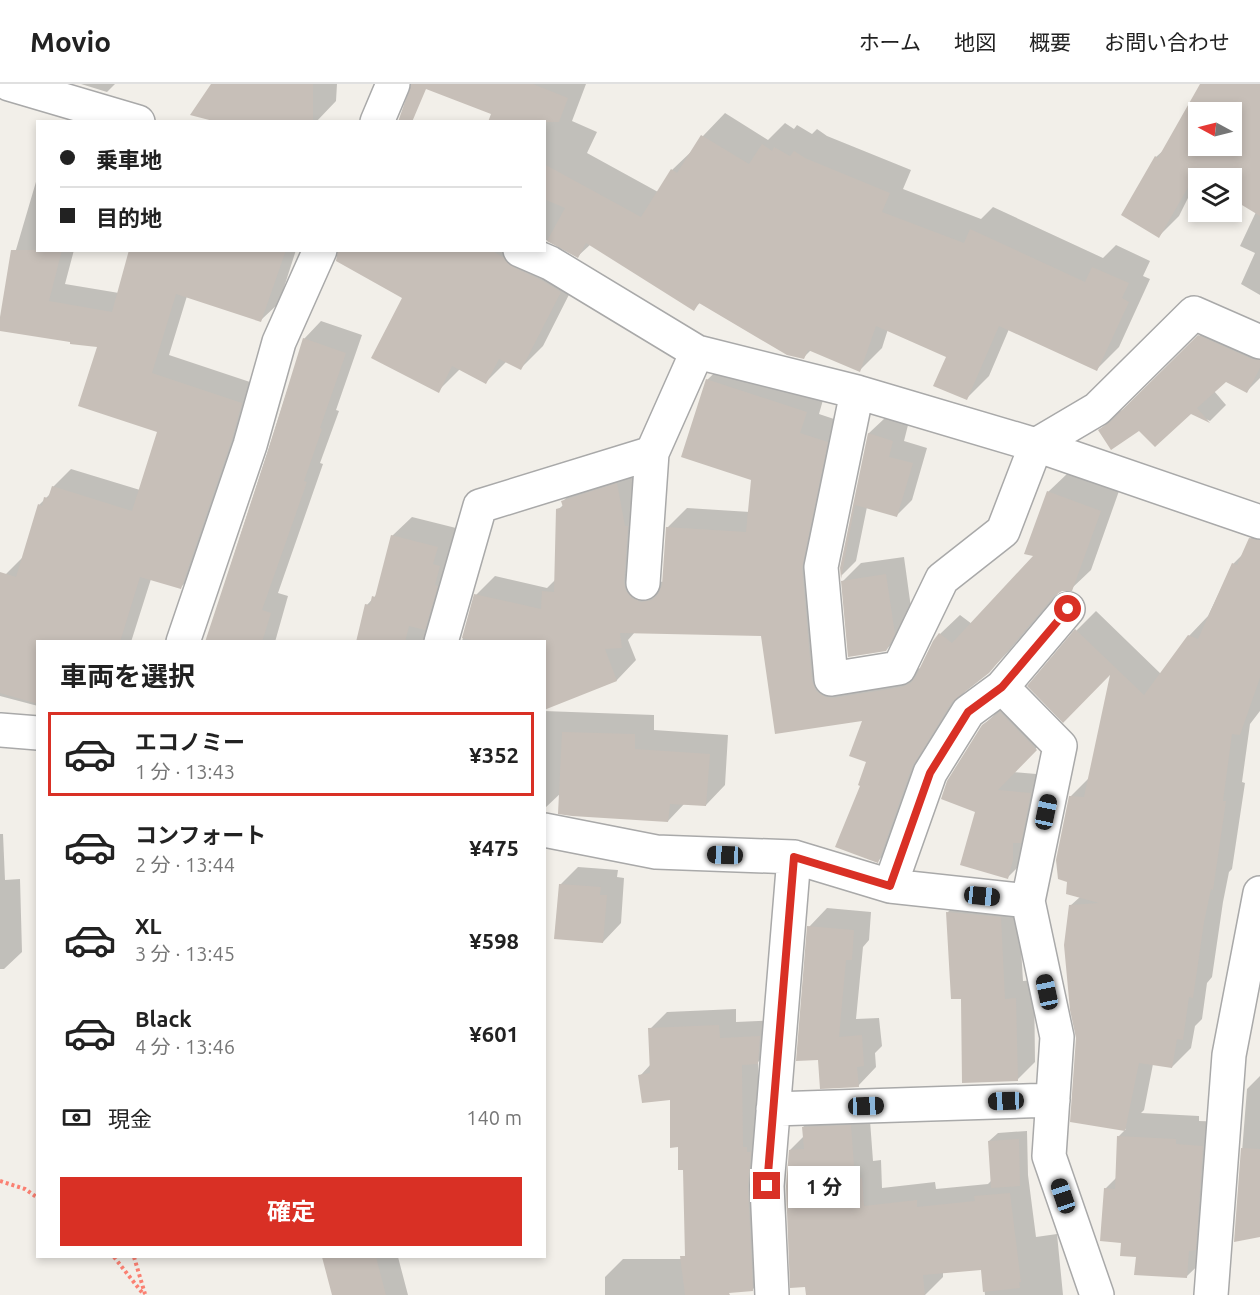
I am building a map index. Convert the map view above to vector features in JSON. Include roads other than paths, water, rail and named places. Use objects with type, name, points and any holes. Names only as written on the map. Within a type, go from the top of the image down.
[{"type":"street","points":[[9,84],[131,120]]},
{"type":"street","points":[[378,120],[393,84]]},
{"type":"street","points":[[184,640],[250,445],[279,342],[319,252]]},
{"type":"street","points":[[525,252],[550,263],[697,352],[857,392],[1036,445],[1260,522]]},
{"type":"street","points":[[857,392],[821,567],[831,679],[899,668],[942,579],[1003,531],[1036,445],[1097,409],[1194,313],[1260,342]]},
{"type":"street","points":[[643,583],[652,453],[697,352]]},
{"type":"street","points":[[442,640],[480,506],[652,453]]},
{"type":"street","points":[[890,886],[930,773],[968,712],[1002,687],[1068,609]]},
{"type":"street","points":[[1002,687],[1060,746],[1028,901],[1057,1037],[1049,1156],[1097,1295]]},
{"type":"street","points":[[0,730],[36,733]]},
{"type":"street","points":[[546,830],[656,852],[794,857],[890,886],[1028,901]]},
{"type":"street","points":[[772,1295],[767,1186],[794,857]]},
{"type":"street","points":[[1211,1295],[1229,1055],[1260,893]]},
{"type":"street","points":[[773,1109],[1053,1100]]}]
